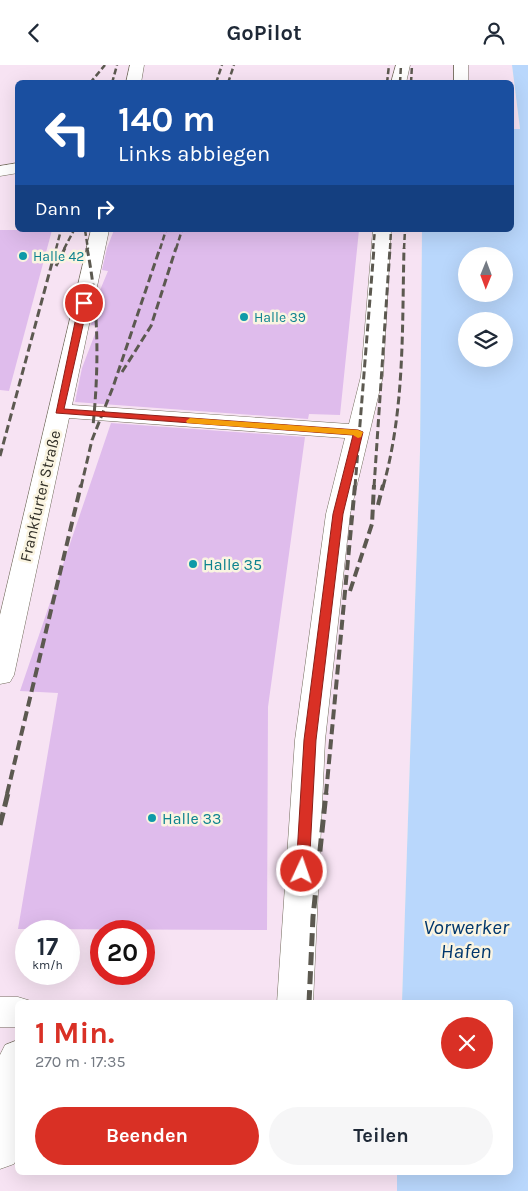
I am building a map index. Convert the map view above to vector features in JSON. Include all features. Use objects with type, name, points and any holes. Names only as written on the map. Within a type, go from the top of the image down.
[{"type":"street","points":[[134,80],[137,65]]},
{"type":"street","points":[[399,80],[403,65]]},
{"type":"street","points":[[461,65],[461,80]]},
{"type":"street","points":[[0,171],[15,168]]},
{"type":"street","name":"Frankfurter Straße","points":[[0,675],[100,232]]},
{"type":"street","points":[[295,1000],[310,740],[338,514],[372,376],[382,232]]},
{"type":"street","points":[[59,411],[358,432]]},
{"type":"street","points":[[0,1012],[15,1012]]},
{"type":"street","points":[[0,1151],[15,1072]]},
{"type":"shaded area","points":[[0,65],[512,65],[514,80],[15,80],[15,232],[422,232],[420,451],[402,1000],[15,1000],[15,1175],[397,1175],[397,1191],[0,1191]]},
{"type":"shaded area","points":[[514,81],[520,130],[514,129]]},
{"type":"water","name":"Vorwerker Hafen","points":[[512,65],[528,65],[528,1191],[397,1191],[397,1175],[513,1175],[513,1000],[402,1000],[420,451],[422,232],[514,232],[514,129],[520,129]]},
{"type":"building","points":[[0,230],[51,232],[9,391],[0,390]]},
{"type":"building","name":"Halle 39","points":[[113,232],[359,232],[340,415],[309,414],[308,419],[75,402],[82,368],[98,326],[91,325],[96,300],[108,271],[102,270]]},
{"type":"building","points":[[111,423],[305,437],[268,707],[267,930],[155,930],[155,920],[90,920],[90,929],[80,929],[80,920],[20,920],[58,693],[20,691]]},
{"type":"railway","points":[[92,80],[105,65]]},
{"type":"railway","points":[[113,80],[117,65]]},
{"type":"railway","points":[[217,80],[222,65]]},
{"type":"railway","points":[[229,80],[234,65]]},
{"type":"railway","points":[[387,80],[389,65]]},
{"type":"railway","points":[[400,80],[401,65]]},
{"type":"railway","points":[[411,80],[412,65]]},
{"type":"railway","points":[[56,249],[60,232]]},
{"type":"railway","points":[[64,249],[73,232]]},
{"type":"railway","points":[[85,232],[88,249]]},
{"type":"railway","points":[[160,249],[165,232]]},
{"type":"railway","points":[[176,249],[181,232]]},
{"type":"railway","points":[[373,249],[375,232]]},
{"type":"railway","points":[[390,249],[391,232]]},
{"type":"railway","points":[[404,249],[405,232]]},
{"type":"railway","points":[[0,456],[56,248]]},
{"type":"railway","points":[[56,266],[65,248]]},
{"type":"railway","points":[[87,248],[94,293],[97,337],[93,426]]},
{"type":"railway","points":[[81,487],[92,440],[113,387],[160,248]]},
{"type":"railway","points":[[122,372],[151,326],[176,248]]},
{"type":"railway","points":[[355,487],[374,248]]},
{"type":"railway","points":[[374,487],[390,248]]},
{"type":"railway","points":[[383,487],[390,458],[399,398],[404,248]]},
{"type":"railway","points":[[7,794],[81,485]]},
{"type":"railway","points":[[326,794],[355,485]]},
{"type":"railway","points":[[350,591],[372,524],[374,485]]},
{"type":"railway","points":[[378,505],[383,485]]},
{"type":"railway","points":[[0,825],[8,793]]},
{"type":"railway","points":[[309,1000],[313,917],[326,793]]},
{"type":"slow traffic","points":[[190,421],[358,432],[358,435]]},
{"type":"place","name":"Halle 42","points":[[23,256]]},
{"type":"place","name":"Halle 39","points":[[244,317]]},
{"type":"place","name":"Halle 35","points":[[193,564]]},
{"type":"place","name":"Halle 33","points":[[152,818]]},
{"type":"route","points":[[84,303],[59,411],[358,432],[338,514],[310,740],[302,871]]}]
